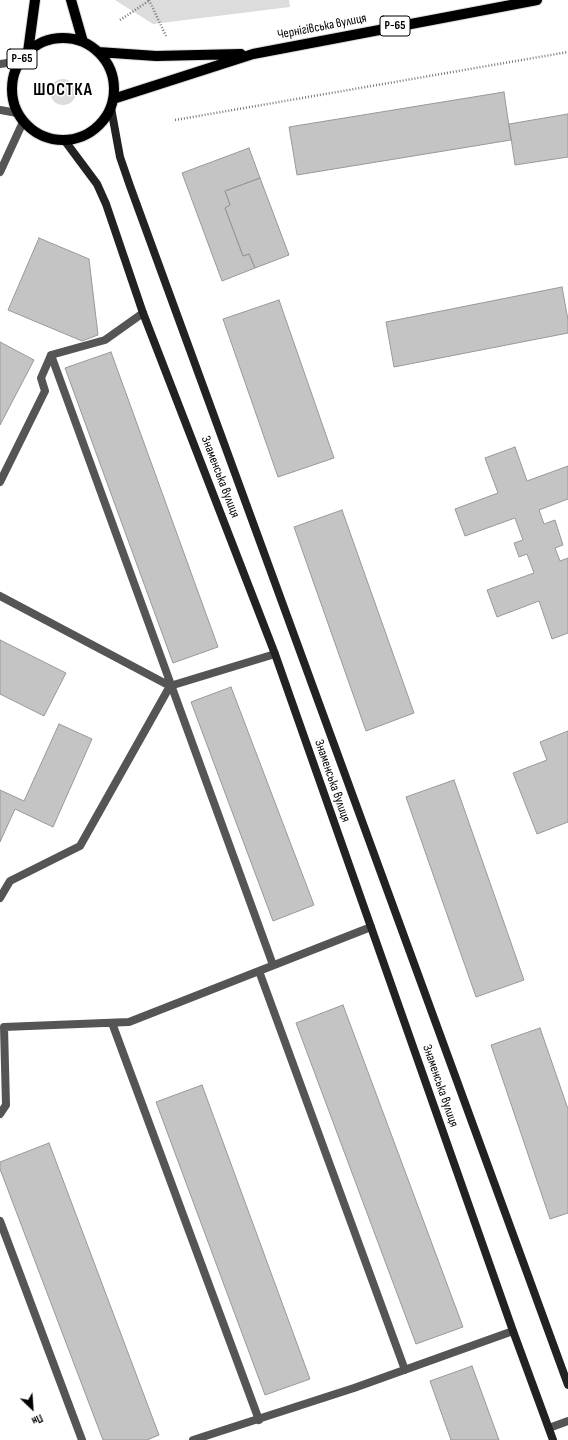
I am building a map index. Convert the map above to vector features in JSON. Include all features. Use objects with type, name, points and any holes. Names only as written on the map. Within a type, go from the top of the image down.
[{"type":"main road","name":"Р-65","points":[[28,52],[35,0]]},
{"type":"main road","points":[[71,0],[83,42]]},
{"type":"main road","name":"Чернігівська вулиця","points":[[112,104],[253,54],[537,0]]},
{"type":"main road","name":"Р-65","points":[[20,117],[13,103],[12,87],[15,71],[20,61],[28,52],[40,44],[54,39],[69,39],[83,42],[98,52],[106,62],[112,74],[114,87],[112,104]]},
{"type":"main road","name":"Чернігівська вулиця","points":[[98,52],[156,56],[253,54]]},
{"type":"main road","points":[[20,117],[41,136],[53,140],[65,141],[79,138],[93,131],[104,120],[112,104]]},
{"type":"main road","name":"Знаменська вулиця","points":[[112,104],[120,157],[130,186],[568,1385]]},
{"type":"main road","name":"Знаменська вулиця","points":[[65,141],[96,184],[106,204],[143,313],[275,654],[513,1331],[553,1440]]},
{"type":"street","points":[[0,64],[20,61]]},
{"type":"street","points":[[0,110],[20,117],[0,172]]},
{"type":"street","points":[[0,482],[45,391],[41,378],[51,356],[105,340],[143,313]]},
{"type":"street","points":[[51,356],[170,686],[273,965]]},
{"type":"street","points":[[0,596],[170,686]]},
{"type":"street","points":[[0,898],[10,880],[80,846],[170,686],[275,654]]},
{"type":"street","points":[[0,1114],[6,1104],[2,1025],[129,1022],[371,927]]},
{"type":"street","points":[[259,971],[405,1370]]},
{"type":"street","points":[[112,1023],[259,1420]]},
{"type":"street","points":[[0,1221],[82,1440]]},
{"type":"street","points":[[193,1440],[259,1420],[513,1331]]},
{"type":"street","points":[[549,1428],[568,1421]]},
{"type":"path","points":[[120,20],[150,0],[166,36]]},
{"type":"path","points":[[175,120],[568,52]]},
{"type":"shaded area","points":[[115,0],[289,0],[290,7],[153,24]]},
{"type":"shaded area","points":[[63,79],[72,83],[76,92],[72,101],[63,105],[54,101],[50,92],[54,83]]},
{"type":"building","points":[[504,92],[511,140],[297,175],[289,127]]},
{"type":"building","points":[[568,114],[568,157],[515,165],[509,124]]},
{"type":"building","points":[[249,148],[260,178],[225,191],[230,205],[225,208],[243,256],[249,254],[255,268],[222,281],[182,173]]},
{"type":"building","points":[[260,178],[289,255],[255,268],[249,254],[243,256],[225,208],[230,205],[225,191]]},
{"type":"building","points":[[39,238],[89,259],[98,335],[82,341],[8,310]]},
{"type":"building","points":[[562,287],[568,320],[568,333],[394,367],[386,322]]},
{"type":"building","points":[[279,300],[334,458],[278,477],[223,319]]},
{"type":"building","points":[[0,342],[34,360],[0,425]]},
{"type":"building","points":[[111,352],[218,647],[173,663],[65,368]]},
{"type":"building","points":[[515,447],[527,481],[568,466],[568,499],[539,510],[544,524],[555,520],[563,545],[555,548],[560,561],[568,558],[568,633],[552,639],[539,601],[497,617],[487,590],[534,573],[527,554],[519,557],[514,543],[523,540],[515,518],[465,536],[455,509],[498,493],[485,458]]},
{"type":"building","points":[[342,510],[414,713],[366,731],[294,527]]},
{"type":"building","points":[[0,640],[66,673],[44,716],[0,694]]},
{"type":"building","points":[[231,687],[314,905],[273,921],[191,702]]},
{"type":"building","points":[[59,724],[92,739],[53,827],[15,809],[0,842],[0,790],[24,801]]},
{"type":"building","points":[[568,731],[568,822],[537,834],[513,773],[547,760],[540,742]]},
{"type":"building","points":[[454,780],[524,980],[476,997],[406,797]]},
{"type":"building","points":[[343,1005],[463,1327],[416,1344],[296,1023]]},
{"type":"building","points":[[540,1028],[568,1109],[568,1213],[550,1219],[491,1045]]},
{"type":"building","points":[[202,1085],[310,1379],[265,1395],[156,1102]]},
{"type":"building","points":[[49,1143],[159,1435],[147,1440],[103,1440],[0,1169],[0,1162]]},
{"type":"building","points":[[472,1366],[499,1440],[451,1440],[430,1381]]},
{"type":"district","name":"ШОСТКА","points":[[63,91]]}]
